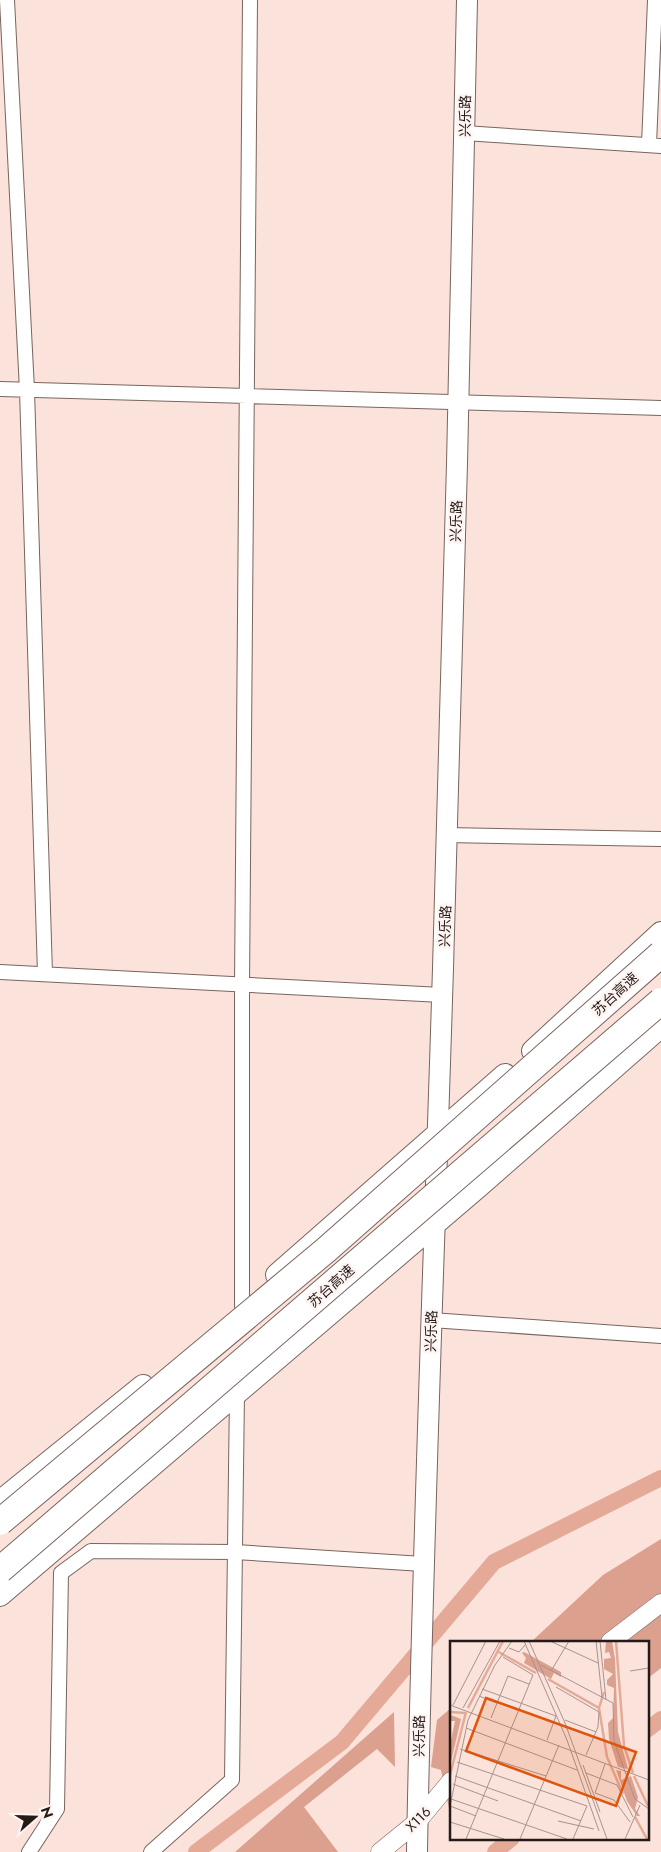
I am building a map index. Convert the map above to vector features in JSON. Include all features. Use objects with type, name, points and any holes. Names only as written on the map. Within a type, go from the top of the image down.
[{"type":"highway","name":"苏台高速","points":[[0,1522],[326,1250],[661,954]]},
{"type":"highway","name":"苏台高速","points":[[0,1570],[661,1001]]},
{"type":"main road","name":"兴乐路","points":[[417,1852],[423,1564],[460,401],[467,0]]},
{"type":"main road","points":[[0,1502],[242,1306],[524,1059],[661,933]]},
{"type":"main road","points":[[0,1595],[434,1224],[661,1026]]},
{"type":"street","points":[[7,0],[27,390],[45,974]]},
{"type":"street","points":[[242,1306],[242,985],[250,0]]},
{"type":"street","points":[[464,133],[655,145],[655,0]]},
{"type":"street","points":[[0,389],[661,408]]},
{"type":"street","points":[[447,835],[661,839]]},
{"type":"street","points":[[0,972],[442,995]]},
{"type":"street","points":[[431,1320],[661,1336]]},
{"type":"street","points":[[151,1852],[232,1780],[237,1393]]},
{"type":"street","points":[[29,1852],[57,1810],[61,1573],[91,1550],[235,1552],[423,1564]]},
{"type":"street","points":[[611,1641],[661,1603]]},
{"type":"street","name":"X116","points":[[380,1852],[417,1822],[450,1782]]},
{"type":"shaded area","points":[[661,1539],[661,1668],[648,1678],[648,1641],[532,1641],[603,1575]]},
{"type":"shaded area","points":[[450,1709],[450,1813],[441,1770],[431,1767],[437,1720]]},
{"type":"shaded area","points":[[394,1712],[395,1767],[377,1749],[304,1807],[338,1852],[235,1852]]},
{"type":"waterway","points":[[196,1852],[342,1742],[494,1562],[661,1478]]},
{"type":"waterway","points":[[648,1729],[661,1719]]},
{"type":"waterway","points":[[495,1852],[510,1840]]}]
